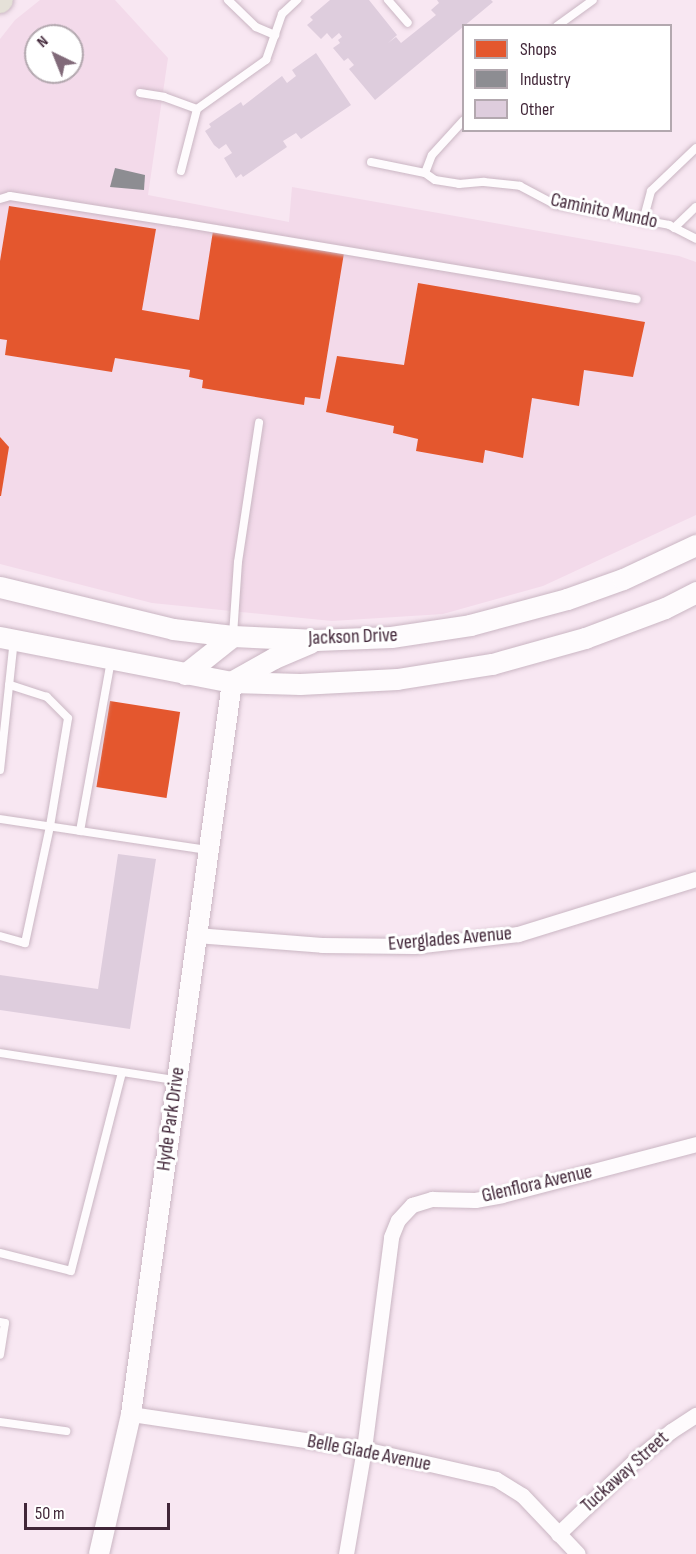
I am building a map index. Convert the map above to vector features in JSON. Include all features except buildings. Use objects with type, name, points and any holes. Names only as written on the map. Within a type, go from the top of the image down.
[{"type":"main road","name":"Jackson Drive","points":[[0,587],[152,624],[233,636],[316,640],[391,637],[470,625],[567,599],[601,587],[696,545]]},
{"type":"main road","points":[[7,638],[232,682],[300,684],[397,679],[492,664],[585,638],[665,608],[696,592]]},
{"type":"main road","points":[[185,674],[233,636]]},
{"type":"main road","points":[[232,682],[274,658],[316,640]]},
{"type":"street","name":"Hyde Park Drive","points":[[99,1554],[131,1414],[232,682]]},
{"type":"street","name":"Everglades Avenue","points":[[196,935],[322,945],[414,946],[518,934],[696,879]]},
{"type":"street","name":"Glenflora Avenue","points":[[364,1449],[391,1237],[398,1220],[412,1205],[432,1199],[475,1200],[502,1195],[696,1144]]},
{"type":"street","name":"Belle Glade Avenue","points":[[131,1414],[364,1449],[496,1479],[522,1495],[578,1554]]},
{"type":"street","name":"Tuckaway Street","points":[[558,1534],[634,1461],[671,1431],[696,1415]]},
{"type":"street","points":[[346,1554],[364,1449]]},
{"type":"lane","points":[[228,0],[256,27],[275,35]]},
{"type":"lane","points":[[181,171],[197,109],[266,60],[282,14],[297,0]]},
{"type":"lane","points":[[388,0],[408,23]]},
{"type":"lane","points":[[560,24],[593,0]]},
{"type":"lane","points":[[140,93],[164,97],[197,109]]},
{"type":"lane","points":[[425,172],[432,155],[462,122]]},
{"type":"lane","points":[[643,221],[651,191],[696,148]]},
{"type":"lane","name":"Caminito Mundo","points":[[371,162],[425,172],[435,180],[459,184],[484,182],[520,186],[554,204],[674,228],[696,239]]},
{"type":"lane","points":[[0,199],[10,196],[152,218],[637,299]]},
{"type":"lane","points":[[674,228],[696,207]]},
{"type":"lane","points":[[233,636],[238,562],[259,423]]},
{"type":"lane","points":[[0,770],[9,685],[7,638]]},
{"type":"lane","points":[[80,831],[112,658]]},
{"type":"lane","points":[[0,936],[25,943],[50,826],[68,718],[47,697],[9,685]]},
{"type":"lane","points":[[0,819],[208,850]]},
{"type":"lane","points":[[0,1053],[177,1080]]},
{"type":"lane","points":[[0,1253],[71,1271],[122,1072]]},
{"type":"lane","points":[[0,1322],[5,1323],[0,1355]]},
{"type":"lane","points":[[0,1422],[66,1431]]},
{"type":"shaded area","points":[[40,0],[115,0],[168,58],[148,195],[289,222],[292,187],[679,256],[696,262],[696,515],[543,586],[443,614],[332,621],[152,603],[0,564],[0,39],[15,20]]}]
